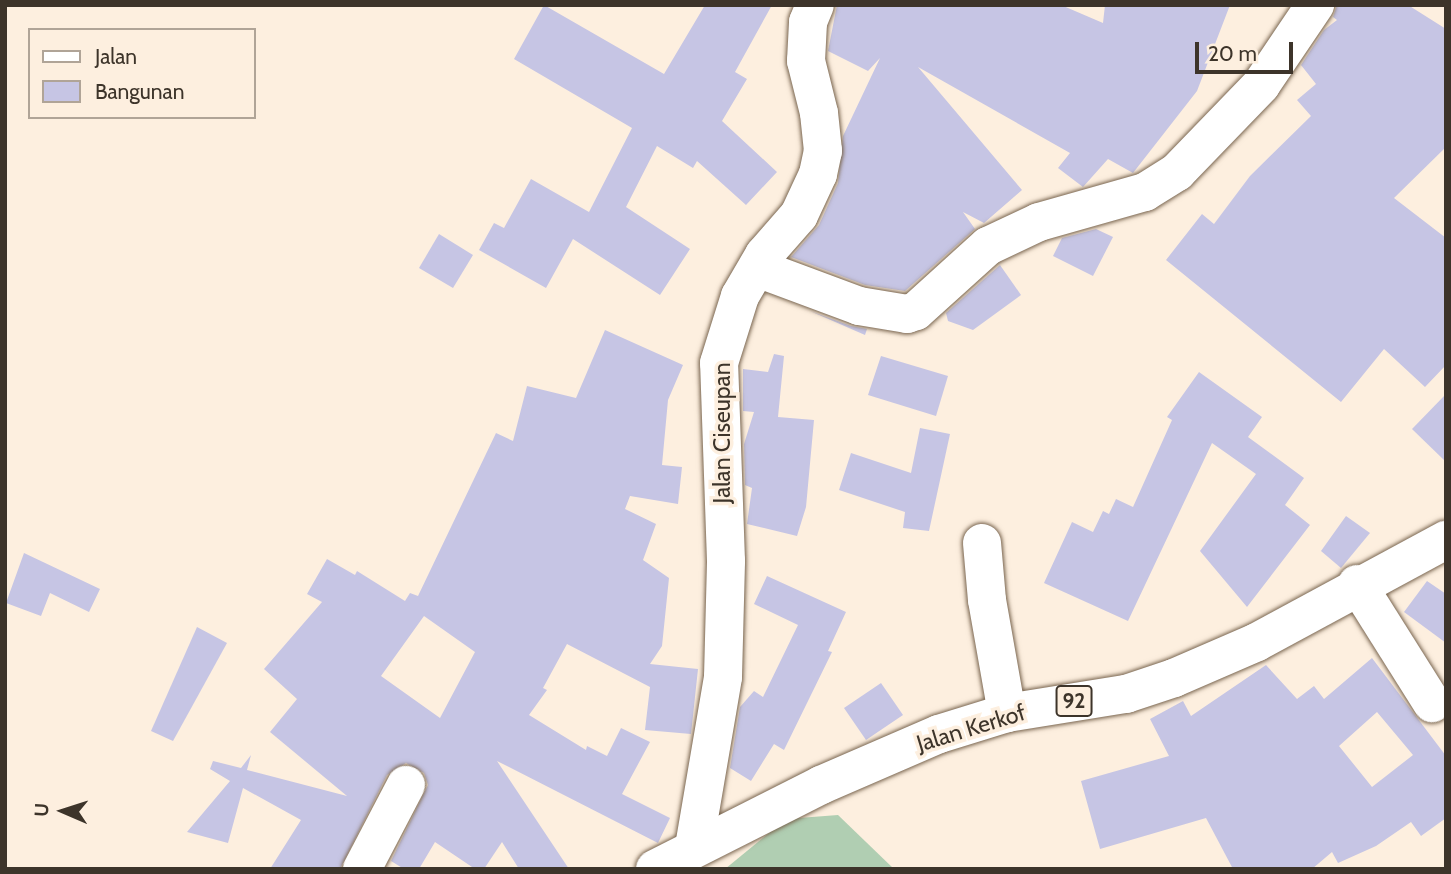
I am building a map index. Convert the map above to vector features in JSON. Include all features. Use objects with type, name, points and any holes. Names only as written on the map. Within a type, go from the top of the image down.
[{"type":"main road","name":"Jalan Ciseupan","points":[[694,847],[723,677],[726,561],[719,363],[740,296],[757,268],[799,215],[818,174],[821,139],[806,52],[808,22],[815,5]]},
{"type":"main road","points":[[757,268],[859,306],[907,314],[916,311],[988,246],[1039,222],[1145,192],[1177,172],[1261,85],[1315,5]]},
{"type":"main road","points":[[982,543],[986,600],[1007,713]]},
{"type":"main road","name":"Jalan Kerkof","points":[[655,869],[694,847],[939,734],[1007,713],[1126,694],[1174,678],[1257,642],[1357,584],[1443,548]]},
{"type":"main road","points":[[1357,584],[1432,703]]},
{"type":"main road","points":[[362,869],[406,785]]},
{"type":"green space","points":[[838,815],[894,869],[725,869],[786,819]]},
{"type":"building","points":[[544,5],[664,74],[705,5],[772,5],[735,72],[747,79],[722,121],[777,172],[746,205],[697,161],[693,168],[657,146],[626,207],[690,249],[660,295],[573,239],[546,288],[479,250],[494,223],[504,228],[531,179],[589,212],[632,128],[514,59]]},
{"type":"building","points":[[837,5],[1061,5],[1103,23],[1105,5],[1230,5],[1197,91],[1133,173],[1108,159],[1083,187],[1058,168],[1070,153],[918,67],[1022,190],[984,223],[963,212],[975,229],[905,291],[865,285],[791,257],[819,225],[838,183],[843,136],[880,58],[868,71],[828,51]]},
{"type":"building","points":[[1337,5],[1408,5],[1446,29],[1446,147],[1394,198],[1446,238],[1446,365],[1425,387],[1384,349],[1341,402],[1166,260],[1202,214],[1214,224],[1250,176],[1311,116],[1297,100],[1316,84],[1301,65],[1324,30],[1337,20],[1333,17]]},
{"type":"building","points":[[1096,229],[1113,237],[1093,276],[1053,256],[1062,238]]},
{"type":"building","points":[[439,234],[473,255],[453,288],[419,268]]},
{"type":"building","points":[[1000,265],[1021,295],[973,330],[948,321],[946,313]]},
{"type":"building","points":[[810,311],[867,329],[865,335]]},
{"type":"building","points":[[605,330],[683,365],[668,400],[662,465],[682,467],[678,504],[630,496],[625,509],[656,524],[643,560],[669,578],[662,646],[650,664],[698,669],[691,734],[645,730],[650,687],[567,644],[543,688],[547,690],[529,715],[586,750],[587,746],[607,756],[621,728],[650,742],[622,794],[670,818],[658,843],[497,761],[569,869],[519,869],[502,842],[484,869],[475,869],[435,842],[419,869],[404,869],[391,861],[428,785],[424,773],[406,763],[387,775],[340,869],[270,869],[301,820],[243,788],[228,843],[187,832],[230,781],[210,769],[213,761],[241,768],[251,755],[247,770],[347,796],[270,732],[297,699],[264,669],[322,602],[307,594],[327,559],[355,575],[357,571],[405,601],[410,593],[418,596],[496,433],[513,441],[527,386],[576,398]],"holes":[[[424,616],[475,652],[440,718],[381,676]]]},
{"type":"building","points":[[774,354],[784,356],[778,417],[814,420],[806,507],[797,536],[747,524],[752,488],[745,485],[744,444],[754,412],[743,411],[743,369],[768,372]]},
{"type":"building","points":[[881,356],[948,376],[936,416],[868,395]]},
{"type":"building","points":[[1199,372],[1262,417],[1248,437],[1304,478],[1285,505],[1310,525],[1247,607],[1200,551],[1256,474],[1212,443],[1128,621],[1044,583],[1072,522],[1093,532],[1103,511],[1109,514],[1116,499],[1133,507],[1172,420],[1167,417]]},
{"type":"building","points":[[1446,394],[1446,462],[1412,429]]},
{"type":"building","points":[[920,428],[950,434],[929,531],[903,528],[905,512],[839,490],[851,453],[911,473]]},
{"type":"building","points":[[1346,516],[1370,533],[1341,568],[1321,551]]},
{"type":"building","points":[[24,553],[100,589],[89,612],[50,593],[41,616],[6,603]]},
{"type":"building","points":[[767,576],[846,612],[828,651],[832,652],[784,750],[774,744],[751,781],[730,768],[740,707],[754,691],[763,697],[798,625],[754,604]]},
{"type":"building","points":[[1427,581],[1446,594],[1446,643],[1404,612]]},
{"type":"building","points":[[197,627],[227,643],[173,741],[151,731]]},
{"type":"building","points":[[1372,658],[1446,756],[1446,818],[1421,836],[1411,822],[1376,846],[1338,863],[1332,852],[1312,869],[1233,869],[1206,818],[1100,849],[1081,781],[1169,756],[1150,719],[1183,701],[1191,716],[1266,665],[1297,699],[1314,686],[1324,699]],"holes":[[[1377,712],[1413,755],[1372,787],[1339,746]]]},
{"type":"building","points":[[881,683],[903,715],[866,740],[844,708]]}]
